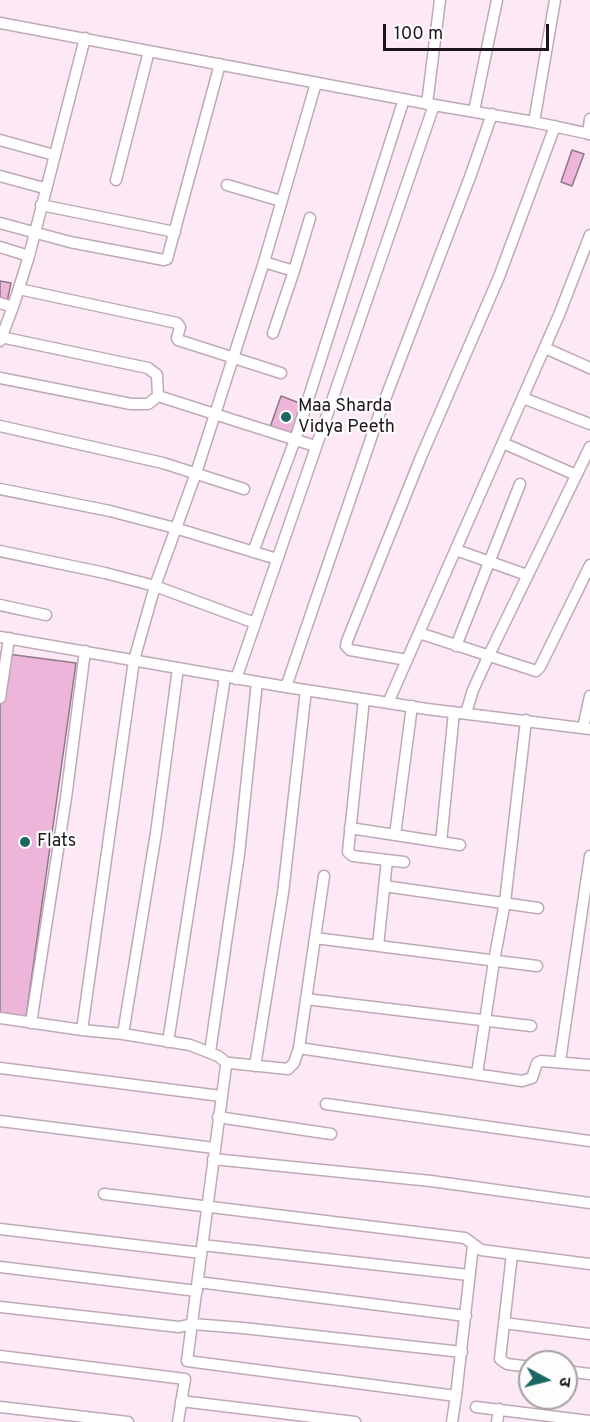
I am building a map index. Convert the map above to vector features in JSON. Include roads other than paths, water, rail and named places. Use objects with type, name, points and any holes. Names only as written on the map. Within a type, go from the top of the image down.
[{"type":"street","points":[[168,1042],[231,678],[255,623],[431,104],[440,0]]},
{"type":"street","points":[[474,111],[497,0]]},
{"type":"street","points":[[534,122],[555,0]]},
{"type":"street","points":[[0,23],[589,134],[590,119]]},
{"type":"street","points":[[85,38],[19,289],[1,339],[148,368],[158,375],[158,396]]},
{"type":"street","points":[[116,180],[149,51]]},
{"type":"street","points":[[0,223],[70,242],[165,260],[169,257],[220,64]]},
{"type":"street","points":[[82,1030],[134,660],[155,586],[196,473],[264,262],[316,83]]},
{"type":"street","points":[[253,552],[295,440],[404,99]]},
{"type":"street","points":[[286,687],[380,415],[492,114]]},
{"type":"street","points":[[407,660],[350,650],[346,646],[346,641],[421,457],[499,276],[555,126]]},
{"type":"street","points":[[0,140],[54,155]]},
{"type":"street","points":[[0,176],[44,188]]},
{"type":"street","points":[[227,185],[281,201]]},
{"type":"street","points":[[41,205],[175,232]]},
{"type":"street","points":[[273,333],[310,218]]},
{"type":"street","points":[[388,703],[586,256],[590,235]]},
{"type":"street","points":[[0,247],[28,256]]},
{"type":"street","points":[[264,262],[294,271]]},
{"type":"street","points":[[19,289],[177,323],[180,325],[178,340],[280,373]]},
{"type":"street","points":[[0,303],[13,307]]},
{"type":"street","points":[[544,348],[590,368]]},
{"type":"street","points":[[0,378],[131,404],[148,404],[158,396]]},
{"type":"street","points":[[158,396],[315,446]]},
{"type":"street","points":[[523,398],[590,424]]},
{"type":"street","points":[[0,426],[127,453],[244,489]]},
{"type":"street","points":[[503,443],[576,475]]},
{"type":"street","points":[[466,713],[473,690],[488,657],[590,447]]},
{"type":"street","points":[[456,646],[520,484]]},
{"type":"street","points":[[0,489],[110,511],[277,559]]},
{"type":"street","points":[[456,550],[527,575]]},
{"type":"street","points":[[0,551],[155,586],[255,623]]},
{"type":"street","points":[[419,633],[531,671],[538,670],[590,565]]},
{"type":"street","points":[[0,605],[46,615]]},
{"type":"street","points":[[0,697],[5,637],[231,678],[388,703],[586,728],[590,696]]},
{"type":"street","points":[[31,1023],[66,798],[85,651]]},
{"type":"street","points":[[123,1034],[156,833],[178,668]]},
{"type":"street","points":[[210,1052],[239,854],[257,682]]},
{"type":"street","points":[[255,1066],[284,893],[306,690]]},
{"type":"street","points":[[364,699],[348,852],[351,855],[404,862]]},
{"type":"street","points":[[394,835],[412,706]]},
{"type":"street","points":[[441,842],[454,712]]},
{"type":"street","points":[[477,1074],[505,902],[526,720]]},
{"type":"street","points":[[350,828],[460,845]]},
{"type":"street","points":[[560,1061],[590,856]]},
{"type":"street","points":[[378,946],[387,860]]},
{"type":"street","points":[[0,1018],[123,1034],[210,1052],[228,1064],[288,1069],[294,1063],[299,1048],[324,876]]},
{"type":"street","points":[[384,886],[538,908]]},
{"type":"street","points":[[315,938],[537,966]]},
{"type":"street","points":[[306,999],[531,1026]]},
{"type":"street","points":[[299,1048],[522,1081],[532,1078],[539,1062],[560,1061],[590,1065]]},
{"type":"street","points":[[178,1422],[198,1287],[225,1066],[228,1064]]},
{"type":"street","points":[[0,1068],[221,1096]]},
{"type":"street","points":[[326,1104],[590,1141]]},
{"type":"street","points":[[218,1117],[331,1134]]},
{"type":"street","points":[[0,1121],[214,1148]]},
{"type":"street","points":[[213,1159],[431,1181],[590,1203]]},
{"type":"street","points":[[104,1194],[465,1238],[482,1250],[590,1264]]},
{"type":"street","points":[[0,1229],[469,1275]]},
{"type":"street","points":[[452,1422],[473,1245]]},
{"type":"street","points":[[512,1254],[500,1359],[507,1364],[518,1365]]},
{"type":"street","points":[[0,1267],[466,1316]]},
{"type":"street","points":[[0,1307],[179,1327],[192,1324],[243,1328],[462,1352]]},
{"type":"street","points":[[504,1323],[590,1334]]},
{"type":"street","points":[[0,1356],[184,1379]]},
{"type":"street","points":[[187,1361],[456,1396]]},
{"type":"street","points":[[182,1401],[355,1422]]},
{"type":"street","points":[[0,1407],[46,1417],[128,1422]]},
{"type":"street","points":[[476,1407],[590,1421]]},
{"type":"street","points":[[497,1422],[499,1410]]},
{"type":"place","name":"Maa Sharda Vidya Peeth","points":[[286,417]]},
{"type":"place","name":"Flats","points":[[25,842]]}]
